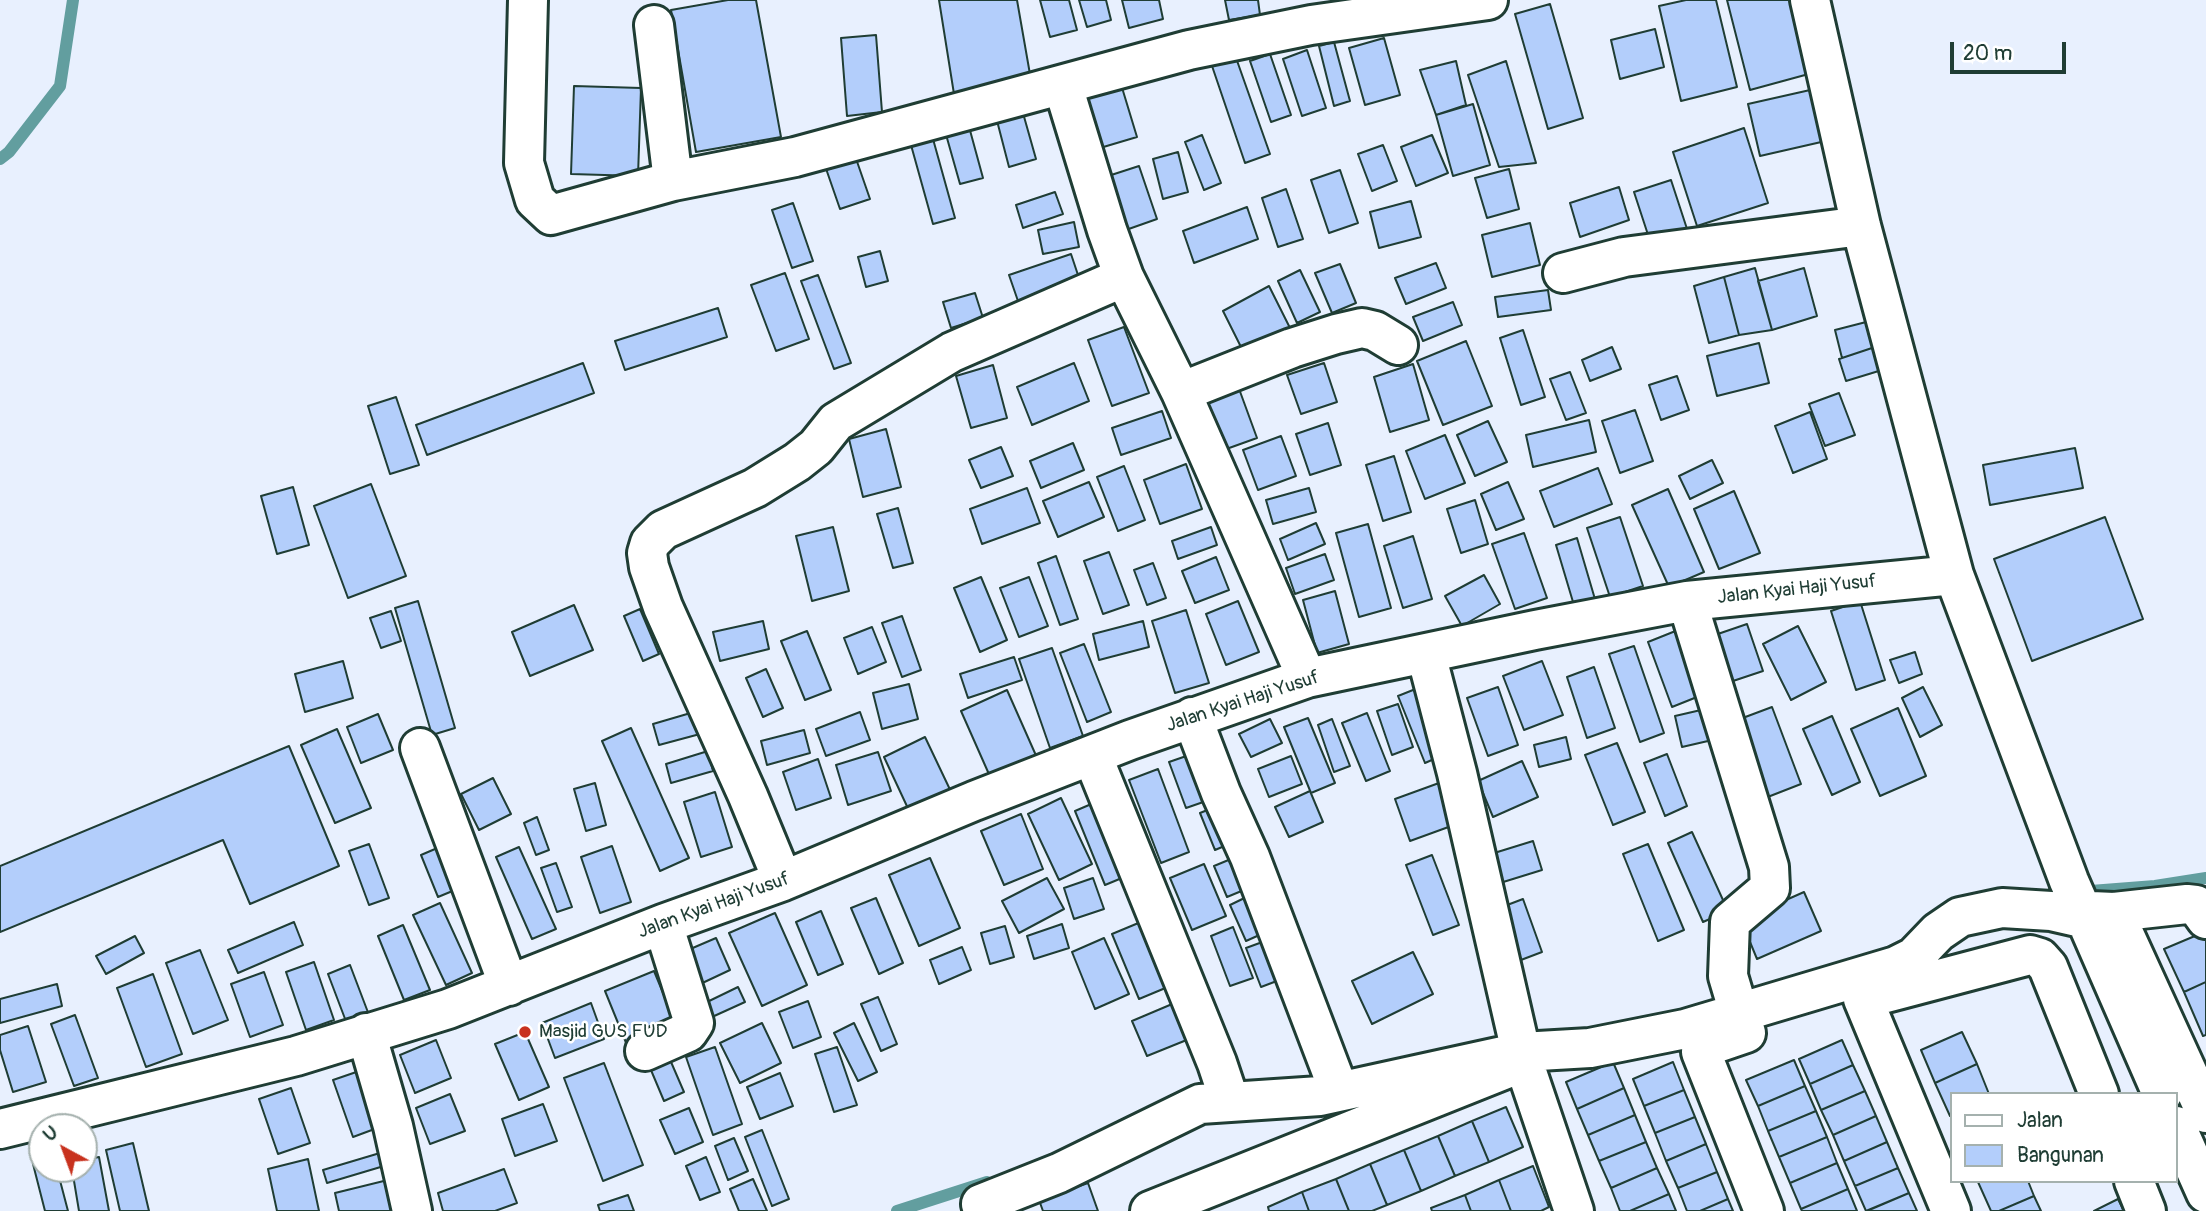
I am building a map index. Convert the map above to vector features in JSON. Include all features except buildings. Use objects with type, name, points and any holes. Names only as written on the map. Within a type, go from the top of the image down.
[{"type":"street","points":[[528,0],[524,163],[535,200],[551,215],[673,181],[795,157],[1189,50],[1388,7],[1488,0]]},
{"type":"street","points":[[1810,0],[1861,226],[1954,575],[2161,1092]]},
{"type":"street","points":[[654,25],[673,181]]},
{"type":"street","points":[[1063,86],[1124,277],[1181,392],[1307,678]]},
{"type":"street","points":[[1563,274],[1624,257],[1861,226]]},
{"type":"street","points":[[783,881],[663,607],[649,567],[647,552],[650,543],[663,530],[755,488],[787,469],[816,447],[836,422],[952,352],[1124,277]]},
{"type":"street","points":[[1181,392],[1255,361],[1362,328],[1375,331],[1398,345]]},
{"type":"street","name":"Jalan Kyai Haji Yusuf","points":[[0,1129],[296,1056],[448,1009],[663,924],[783,881],[1093,755],[1192,717],[1307,678],[1686,601],[1954,575]]},
{"type":"street","points":[[1686,601],[1769,867],[1770,888],[1730,922],[1728,976],[1739,1013]]},
{"type":"street","points":[[1426,654],[1457,773],[1516,1035]]},
{"type":"street","points":[[1192,717],[1250,857],[1339,1091]]},
{"type":"street","points":[[420,748],[509,986]]},
{"type":"street","points":[[1093,755],[1217,1063],[1230,1102]]},
{"type":"street","points":[[983,1211],[981,1204],[1059,1173],[1200,1104],[1320,1096],[1516,1035],[1590,1048],[1685,1029],[1896,966],[1914,957],[1938,932],[1960,917],[2002,908],[2051,911],[2088,906],[2188,904],[2203,909]]},
{"type":"street","points":[[2088,906],[2206,1112]]},
{"type":"street","points":[[645,1051],[688,1032],[694,1023],[663,924]]},
{"type":"street","points":[[1764,1211],[1701,1052],[1708,1044],[2030,955],[2037,957],[2048,967],[2098,1092]]},
{"type":"street","points":[[1863,999],[1951,1211]]},
{"type":"street","points":[[366,1033],[393,1126],[412,1211]]},
{"type":"street","points":[[1150,1211],[1513,1066],[1521,1068],[1528,1075],[1574,1211]]},
{"type":"street","points":[[2178,1130],[2206,1193]]},
{"type":"street","points":[[2135,1183],[2146,1211]]},
{"type":"waterway","points":[[0,159],[9,152],[60,86],[73,0]]},
{"type":"waterway","points":[[2078,892],[2155,886],[2206,878]]},
{"type":"waterway","points":[[897,1211],[987,1182]]},
{"type":"place","name":"Masjid GUS FUD","points":[[525,1032]]}]
